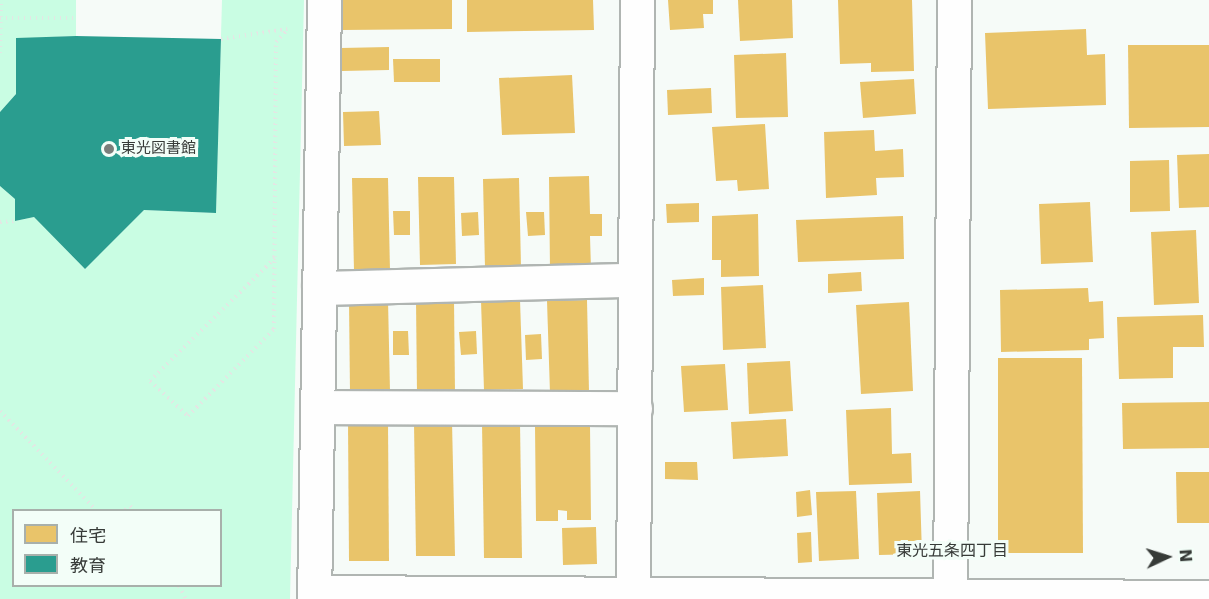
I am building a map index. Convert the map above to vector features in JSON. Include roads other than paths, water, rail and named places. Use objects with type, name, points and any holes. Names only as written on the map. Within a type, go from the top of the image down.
[{"type":"street","points":[[324,0],[314,596],[1209,597]]},
{"type":"street","points":[[633,597],[636,0]]},
{"type":"street","points":[[950,597],[954,0]]},
{"type":"street","points":[[319,288],[635,280]]},
{"type":"street","points":[[317,407],[634,408]]},
{"type":"place","name":"東光図書館","points":[[109,149]]},
{"type":"district","name":"東光五条四丁目","points":[[952,551]]}]
